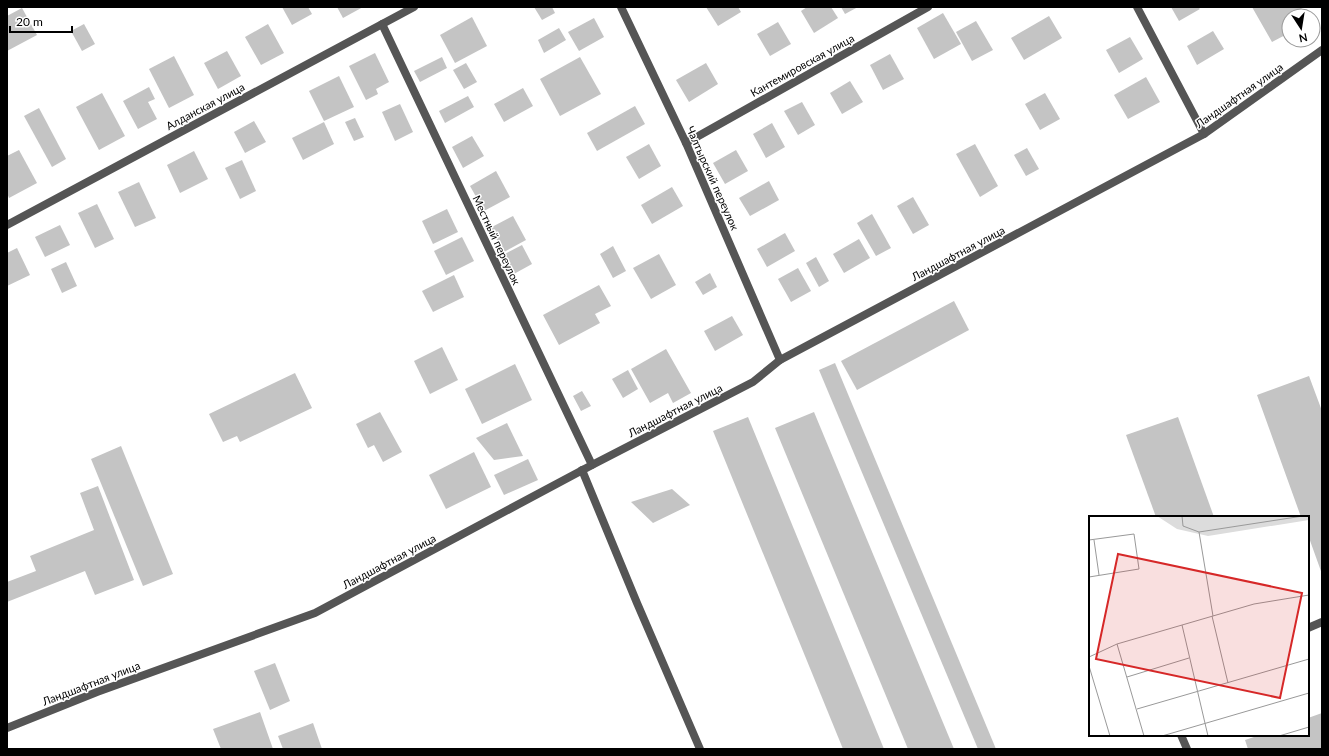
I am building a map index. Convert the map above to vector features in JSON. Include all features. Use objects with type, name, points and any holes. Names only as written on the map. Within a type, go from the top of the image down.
[{"type":"street","name":"Алданская улица","points":[[7,225],[414,7]]},
{"type":"street","name":"Чалтырский переулок","points":[[621,7],[686,143],[780,360]]},
{"type":"street","name":"Кантемировская улица","points":[[686,143],[928,7]]},
{"type":"street","points":[[1137,7],[1204,134]]},
{"type":"street","name":"Местный переулок","points":[[382,24],[592,465]]},
{"type":"street","name":"Ландшафтная улица","points":[[7,728],[97,692],[315,613],[582,470],[753,382],[780,360],[1204,134],[1322,50]]},
{"type":"street","points":[[582,470],[700,749]]},
{"type":"street","points":[[1309,628],[1322,622]]},
{"type":"street","points":[[1181,736],[1187,749]]},
{"type":"building","points":[[282,7],[308,7],[312,14],[292,25]]},
{"type":"building","points":[[337,7],[363,7],[343,18]]},
{"type":"building","points":[[534,7],[552,7],[555,13],[542,20]]},
{"type":"building","points":[[706,7],[738,7],[741,12],[718,26]]},
{"type":"building","points":[[807,7],[831,7],[838,18],[814,33],[801,11]]},
{"type":"building","points":[[841,7],[858,7],[845,14]]},
{"type":"building","points":[[1171,7],[1198,7],[1200,9],[1179,21]]},
{"type":"building","points":[[1252,7],[1304,7],[1281,8],[1281,37],[1272,42]]},
{"type":"building","points":[[22,8],[37,35],[7,51],[7,16]]},
{"type":"building","points":[[943,13],[961,44],[934,59],[917,28]]},
{"type":"building","points":[[1049,16],[1062,38],[1024,60],[1011,38]]},
{"type":"building","points":[[472,17],[487,46],[455,63],[440,35]]},
{"type":"building","points":[[594,18],[604,37],[579,51],[568,32]]},
{"type":"building","points":[[976,21],[993,50],[972,61],[956,32]]},
{"type":"building","points":[[778,22],[791,44],[770,56],[757,34]]},
{"type":"building","points":[[84,24],[95,44],[82,51],[71,31]]},
{"type":"building","points":[[268,24],[284,53],[261,65],[245,37]]},
{"type":"building","points":[[559,28],[566,40],[544,53],[538,40]]},
{"type":"building","points":[[1213,31],[1224,49],[1197,65],[1187,46]]},
{"type":"building","points":[[1130,37],[1143,59],[1119,73],[1106,50]]},
{"type":"building","points":[[227,51],[241,76],[218,89],[204,63]]},
{"type":"building","points":[[375,53],[389,82],[376,89],[378,94],[366,100],[349,66]]},
{"type":"building","points":[[890,54],[904,79],[883,90],[870,65]]},
{"type":"building","points":[[174,56],[194,95],[169,108],[149,69]]},
{"type":"building","points":[[442,57],[447,68],[420,82],[414,71]]},
{"type":"building","points":[[580,57],[601,94],[560,116],[540,79]]},
{"type":"building","points":[[466,63],[477,82],[464,89],[453,70]]},
{"type":"building","points":[[706,63],[718,84],[689,102],[676,80]]},
{"type":"building","points":[[339,76],[354,107],[324,121],[309,91]]},
{"type":"building","points":[[1146,77],[1160,102],[1128,119],[1114,95]]},
{"type":"building","points":[[850,81],[863,102],[842,114],[830,93]]},
{"type":"building","points":[[149,87],[155,99],[148,102],[157,119],[138,129],[123,101]]},
{"type":"building","points":[[523,88],[533,106],[504,122],[494,104]]},
{"type":"building","points":[[102,93],[125,136],[99,150],[76,107]]},
{"type":"building","points":[[1045,93],[1060,119],[1040,130],[1025,104]]},
{"type":"building","points":[[468,96],[474,107],[445,123],[439,111]]},
{"type":"building","points":[[802,102],[815,125],[798,135],[784,111]]},
{"type":"building","points":[[400,104],[413,132],[395,141],[382,112]]},
{"type":"building","points":[[635,106],[645,124],[597,151],[587,133]]},
{"type":"building","points":[[39,108],[66,159],[52,167],[24,116]]},
{"type":"building","points":[[355,118],[364,137],[354,141],[345,122]]},
{"type":"building","points":[[254,121],[266,142],[245,153],[234,132]]},
{"type":"building","points":[[324,122],[334,144],[303,160],[292,138]]},
{"type":"building","points":[[772,123],[785,147],[766,158],[753,134]]},
{"type":"building","points":[[472,136],[484,156],[463,168],[452,147]]},
{"type":"building","points":[[649,144],[661,166],[639,179],[626,157]]},
{"type":"building","points":[[975,144],[998,186],[980,197],[956,154]]},
{"type":"building","points":[[1027,148],[1039,169],[1026,176],[1014,155]]},
{"type":"building","points":[[19,150],[37,183],[9,198],[7,193],[7,156]]},
{"type":"building","points":[[736,150],[748,171],[725,184],[713,163]]},
{"type":"building","points":[[194,151],[208,179],[180,193],[167,165]]},
{"type":"building","points":[[242,160],[256,191],[240,199],[225,168]]},
{"type":"building","points":[[496,171],[510,197],[484,211],[470,186]]},
{"type":"building","points":[[769,181],[779,200],[750,216],[739,198]]},
{"type":"building","points":[[139,182],[156,218],[135,227],[118,192]]},
{"type":"building","points":[[672,187],[683,206],[652,224],[641,205]]},
{"type":"building","points":[[913,197],[929,225],[913,234],[897,206]]},
{"type":"building","points":[[97,204],[114,239],[95,248],[78,213]]},
{"type":"building","points":[[447,209],[458,232],[433,244],[422,221]]},
{"type":"building","points":[[872,214],[891,248],[876,256],[857,223]]},
{"type":"building","points":[[513,216],[526,240],[504,252],[490,228]]},
{"type":"building","points":[[60,225],[70,245],[45,257],[35,237]]},
{"type":"building","points":[[785,233],[795,251],[767,267],[757,249]]},
{"type":"building","points":[[462,237],[474,261],[446,275],[434,251]]},
{"type":"building","points":[[859,239],[870,258],[844,273],[833,254]]},
{"type":"building","points":[[522,245],[532,264],[512,275],[501,256]]},
{"type":"building","points":[[613,246],[626,271],[613,278],[600,254]]},
{"type":"building","points":[[17,248],[30,275],[7,286],[7,253]]},
{"type":"building","points":[[659,254],[676,285],[651,299],[633,268]]},
{"type":"building","points":[[816,257],[829,281],[819,287],[806,263]]},
{"type":"building","points":[[66,262],[77,286],[62,293],[51,269]]},
{"type":"building","points":[[798,268],[811,291],[791,302],[778,279]]},
{"type":"building","points":[[710,273],[717,287],[703,295],[695,282]]},
{"type":"building","points":[[454,275],[464,297],[433,312],[422,291]]},
{"type":"building","points":[[599,285],[611,306],[595,314],[600,323],[559,345],[543,315]]},
{"type":"building","points":[[954,301],[969,330],[857,390],[841,361]]},
{"type":"building","points":[[732,316],[743,335],[715,351],[704,331]]},
{"type":"building","points":[[442,347],[458,380],[430,394],[414,361]]},
{"type":"building","points":[[666,349],[691,393],[673,403],[668,393],[650,403],[631,369]]},
{"type":"building","points":[[835,363],[996,749],[978,749],[819,370]]},
{"type":"building","points":[[515,364],[532,400],[482,424],[465,389]]},
{"type":"building","points":[[628,370],[638,389],[623,398],[612,379]]},
{"type":"building","points":[[295,373],[312,408],[240,442],[237,436],[223,442],[209,414]]},
{"type":"building","points":[[1309,376],[1322,411],[1322,574],[1309,538],[1309,516],[1301,516],[1257,395]]},
{"type":"building","points":[[582,391],[591,406],[581,411],[573,396]]},
{"type":"building","points":[[380,412],[402,452],[383,462],[374,445],[368,448],[356,424]]},
{"type":"building","points":[[814,412],[954,749],[908,749],[775,428]]},
{"type":"building","points":[[748,417],[884,749],[843,749],[713,431]]},
{"type":"building","points":[[1178,417],[1214,516],[1156,516],[1126,435]]},
{"type":"building","points":[[507,423],[523,456],[494,460],[476,438]]},
{"type":"building","points":[[121,446],[173,574],[143,586],[91,459]]},
{"type":"building","points":[[474,452],[491,487],[446,509],[429,475]]},
{"type":"building","points":[[528,459],[538,480],[504,495],[494,475]]},
{"type":"building","points":[[98,486],[134,580],[95,595],[85,571],[7,602],[7,582],[36,571],[30,556],[94,530],[80,493]]},
{"type":"building","points":[[672,489],[690,505],[653,523],[631,502]]},
{"type":"building","points":[[275,663],[290,701],[270,710],[254,671]]},
{"type":"building","points":[[260,712],[273,749],[221,749],[213,729]]},
{"type":"building","points":[[1322,713],[1322,749],[1248,749],[1245,740],[1257,736],[1309,736],[1309,718]]},
{"type":"building","points":[[313,723],[322,749],[283,749],[278,736]]}]
